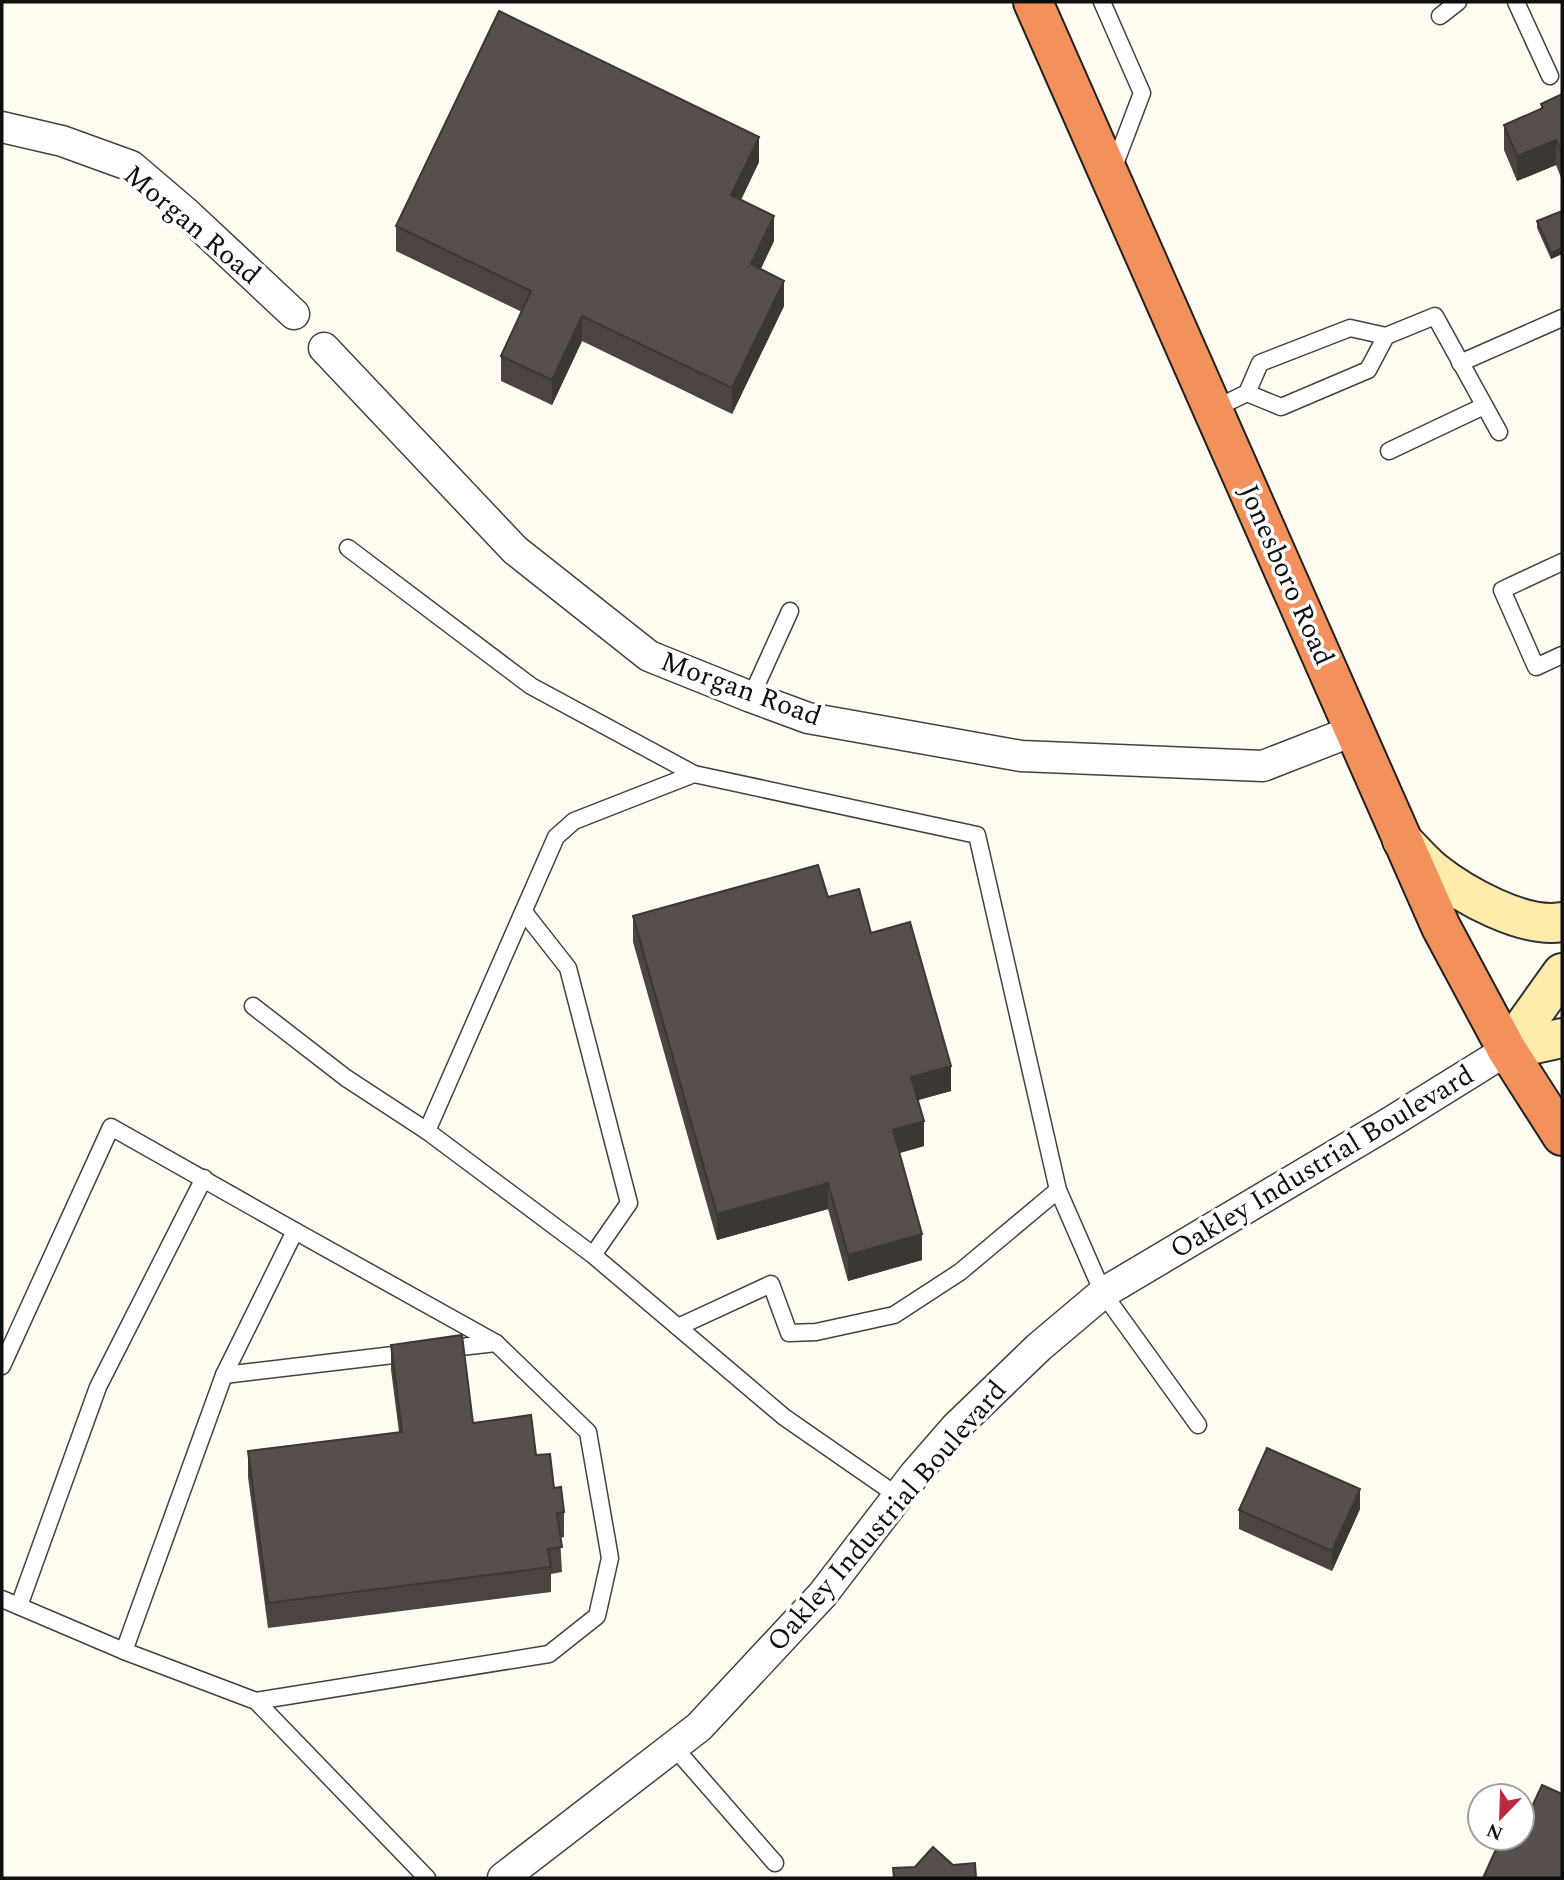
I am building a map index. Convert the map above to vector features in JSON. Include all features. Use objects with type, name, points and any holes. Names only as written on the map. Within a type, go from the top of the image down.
[{"type":"highway","name":"Jonesboro Road","points":[[1033,2],[1441,927],[1507,1050],[1562,1136]]},
{"type":"street","name":"Morgan Road","points":[[2,127],[62,141],[131,166],[186,213],[294,314]]},
{"type":"street","name":"Morgan Road","points":[[324,348],[515,550],[649,656],[751,697],[808,718],[1021,756],[1263,766],[1355,730]]},
{"type":"street","points":[[1402,840],[1434,871],[1493,906],[1520,919],[1554,924],[1562,922]]},
{"type":"street","name":"Oakley Industrial Boulevard","points":[[1507,1050],[1562,973]]},
{"type":"street","name":"Oakley Industrial Boulevard","points":[[503,1878],[699,1727],[823,1594],[898,1496],[955,1428],[1039,1347],[1103,1293],[1507,1050],[1562,1038]]},
{"type":"lane","points":[[1102,2],[1142,93],[1110,177]]},
{"type":"lane","points":[[1440,16],[1458,2]]},
{"type":"lane","points":[[1516,2],[1550,76]]},
{"type":"lane","points":[[1212,411],[1247,393],[1260,363],[1350,328],[1386,336],[1435,316],[1499,432]]},
{"type":"lane","points":[[1460,363],[1562,318]]},
{"type":"lane","points":[[1247,393],[1280,407],[1368,370],[1386,336]]},
{"type":"lane","points":[[1389,451],[1484,407]]},
{"type":"lane","points":[[348,548],[531,686],[694,774],[977,835],[1058,1190],[1103,1293],[1198,1425]]},
{"type":"lane","points":[[1562,562],[1502,590],[1536,667],[1562,655]]},
{"type":"lane","points":[[751,697],[790,611]]},
{"type":"lane","points":[[427,1131],[556,837],[574,821],[694,774]]},
{"type":"lane","points":[[524,912],[568,968],[629,1203],[593,1255]]},
{"type":"lane","points":[[253,1006],[346,1078],[427,1131],[593,1255],[784,1417],[898,1496]]},
{"type":"lane","points":[[2,1366],[111,1126],[496,1343],[589,1432],[610,1558],[597,1616],[549,1654],[256,1701]]},
{"type":"lane","points":[[19,1606],[98,1387],[204,1178]]},
{"type":"lane","points":[[678,1327],[771,1284],[789,1333],[816,1332],[894,1315],[960,1272],[1058,1190]]},
{"type":"lane","points":[[124,1651],[224,1375],[295,1231]]},
{"type":"lane","points":[[224,1375],[496,1343]]},
{"type":"lane","points":[[2,1599],[124,1651],[256,1701],[427,1878]]},
{"type":"lane","points":[[673,1746],[775,1863]]},
{"type":"building","points":[[499,11],[759,137],[731,195],[774,216],[751,264],[784,281],[732,388],[582,316],[552,380],[501,356],[531,291],[396,226]]},
{"type":"building","points":[[1562,94],[1562,154],[1556,140],[1517,156],[1504,125],[1543,108],[1541,104]]},
{"type":"building","points":[[1562,211],[1562,248],[1551,253],[1537,221]]},
{"type":"building","points":[[818,865],[828,897],[859,889],[871,933],[910,922],[951,1066],[911,1077],[924,1121],[893,1130],[922,1234],[848,1255],[828,1183],[717,1214],[633,916]]},
{"type":"building","points":[[462,1335],[473,1423],[531,1415],[536,1455],[550,1454],[554,1488],[561,1487],[564,1512],[557,1513],[562,1547],[548,1549],[551,1567],[268,1603],[248,1451],[402,1432],[391,1345]]},
{"type":"building","points":[[1267,1448],[1360,1489],[1332,1551],[1239,1510]]},
{"type":"building","points":[[1542,1785],[1562,1794],[1562,1878],[1483,1878],[1495,1852],[1536,1852],[1536,1798]]},
{"type":"building","points":[[933,1847],[953,1865],[975,1863],[976,1878],[894,1878],[893,1868],[915,1867]]}]
